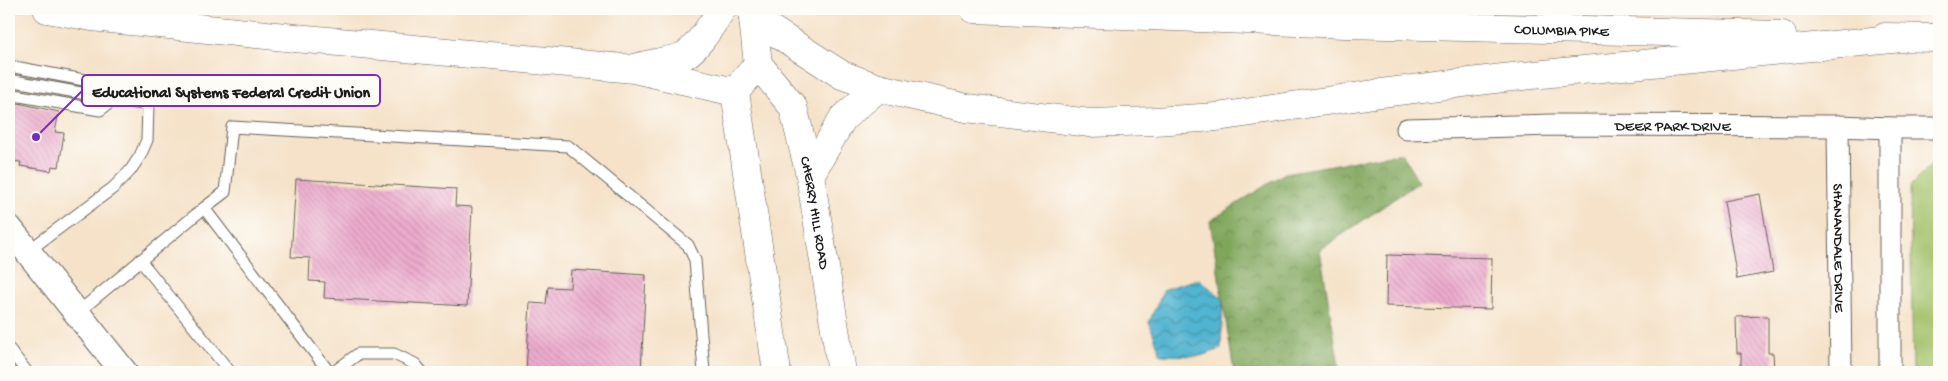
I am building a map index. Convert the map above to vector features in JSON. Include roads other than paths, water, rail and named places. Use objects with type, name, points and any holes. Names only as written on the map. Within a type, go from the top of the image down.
[{"type":"main road","points":[[47,9],[112,19],[634,69],[735,92]]},
{"type":"main road","points":[[634,69],[657,61],[683,57],[706,35],[722,9]]},
{"type":"main road","name":"COLUMBIA PIKE","points":[[974,9],[1345,24],[1939,38]]},
{"type":"main road","points":[[752,13],[842,75],[878,88],[967,108],[1025,117],[1090,123],[1154,122],[1235,115],[1381,93],[1503,78],[1902,38]]},
{"type":"main road","points":[[752,13],[757,56],[735,92],[776,372]]},
{"type":"main road","name":"CHERRY HILL ROAD","points":[[757,56],[793,107],[810,175],[842,372]]},
{"type":"main road","points":[[810,175],[843,118],[878,88]]},
{"type":"street","name":"DEER PARK DRIVE","points":[[1407,129],[1552,125],[1939,128]]},
{"type":"street","name":"SHANANDALE DRIVE","points":[[1838,126],[1841,372]]},
{"type":"street","points":[[1890,128],[1890,372]]},
{"type":"street","points":[[14,237],[124,372]]},
{"type":"lane","points":[[9,66],[100,83],[115,99]]},
{"type":"lane","points":[[9,80],[148,105],[147,140],[140,156],[130,171],[113,188],[14,237]]},
{"type":"lane","points":[[9,94],[100,110],[115,99]]},
{"type":"lane","points":[[76,313],[225,192],[232,128],[568,146],[688,244],[695,260],[704,372]]},
{"type":"lane","points":[[204,208],[329,372]]},
{"type":"lane","points":[[140,260],[230,372]]},
{"type":"lane","points":[[9,349],[27,372]]},
{"type":"lane","points":[[334,372],[358,354],[394,354],[415,364],[422,372]]},
{"type":"water","points":[[1199,279],[1223,299],[1221,349],[1200,356],[1161,355],[1149,322],[1164,289]]},
{"type":"place","name":"Educational Systems Federal Credit Union","points":[[36,137]]}]
